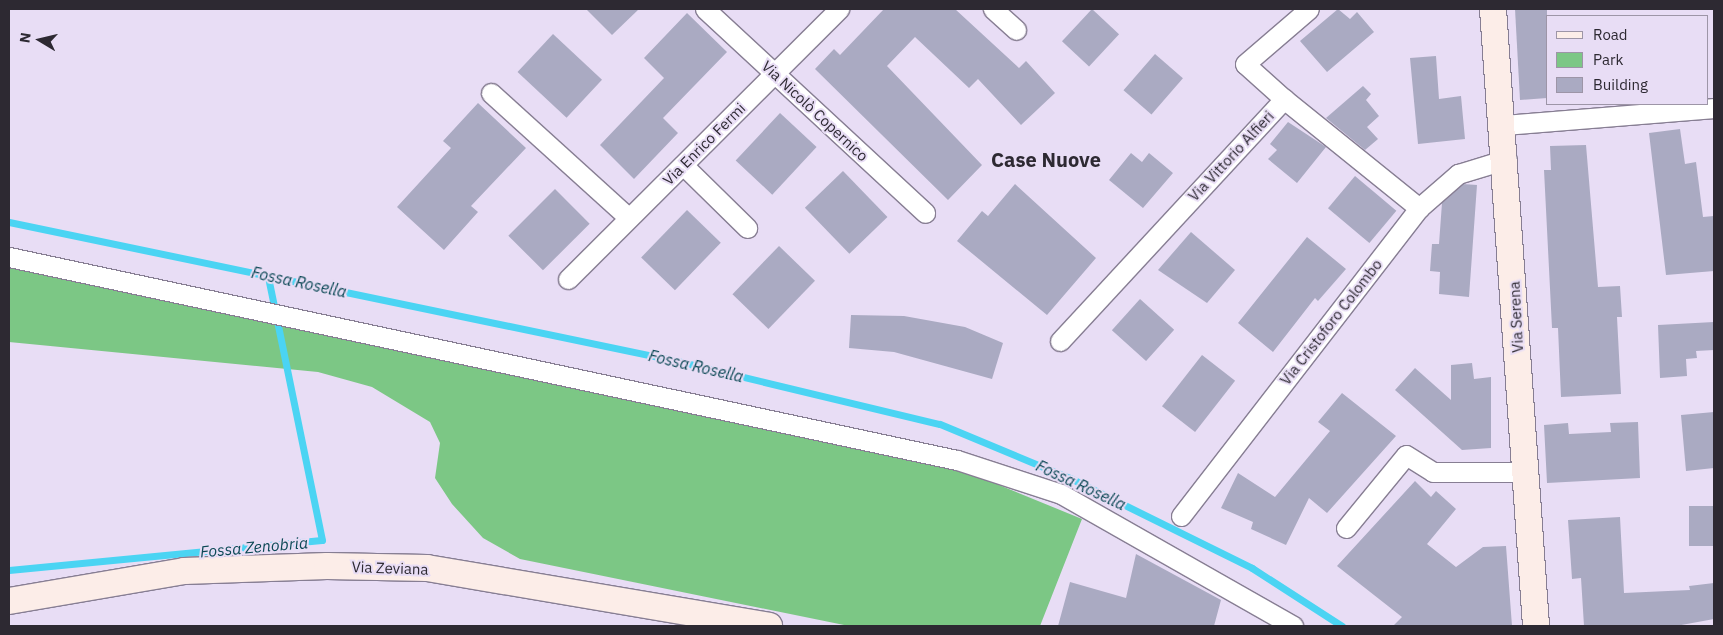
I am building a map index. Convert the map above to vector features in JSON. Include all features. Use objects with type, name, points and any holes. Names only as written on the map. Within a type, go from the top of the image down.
[{"type":"street","name":"Via Nicolò Copernico","points":[[705,9],[925,213]]},
{"type":"street","name":"Via Enrico Fermi","points":[[568,280],[839,9]]},
{"type":"street","points":[[993,9],[1016,30]]},
{"type":"street","points":[[1284,99],[1245,64],[1309,9]]},
{"type":"street","name":"Via Serena","points":[[1493,9],[1507,159],[1524,472],[1536,626]]},
{"type":"street","points":[[491,93],[629,218]]},
{"type":"street","name":"Via Vittorio Alfieri","points":[[1060,341],[1284,99],[1419,208]]},
{"type":"street","points":[[1504,125],[1714,108]]},
{"type":"street","name":"Via Cristoforo Colombo","points":[[1181,516],[1419,208],[1458,174],[1507,159]]},
{"type":"street","points":[[683,165],[747,228]]},
{"type":"street","points":[[9,256],[957,460],[1061,494],[1293,626]]},
{"type":"street","points":[[1346,528],[1406,455],[1433,472],[1524,472]]},
{"type":"street","name":"Via Zeviana","points":[[9,601],[184,571],[327,566],[427,568],[768,626]]},
{"type":"green space","points":[[9,264],[965,471],[1082,519],[1040,626],[849,626],[520,559],[483,538],[452,504],[435,478],[440,443],[430,422],[372,387],[318,372],[9,342]]},
{"type":"building","points":[[586,9],[639,9],[612,35]]},
{"type":"building","points":[[884,9],[955,9],[1019,68],[1026,61],[1055,93],[1021,125],[978,79],[969,88],[915,37],[887,66],[982,165],[948,200],[815,69],[834,49],[840,55]]},
{"type":"building","points":[[1092,9],[1119,34],[1089,66],[1062,41]]},
{"type":"building","points":[[1338,9],[1350,19],[1357,12],[1374,32],[1327,72],[1300,41]]},
{"type":"building","points":[[1515,9],[1547,9],[1546,98],[1520,100]]},
{"type":"building","points":[[687,13],[727,52],[663,118],[678,133],[634,179],[600,145],[664,78],[644,58]]},
{"type":"building","points":[[553,34],[602,80],[567,118],[518,72]]},
{"type":"building","points":[[1155,54],[1183,78],[1151,115],[1124,90]]},
{"type":"building","points":[[1436,56],[1439,99],[1461,96],[1465,139],[1418,144],[1410,58]]},
{"type":"building","points":[[1363,86],[1371,94],[1366,100],[1379,116],[1367,127],[1378,139],[1365,150],[1326,118]]},
{"type":"building","points":[[478,103],[526,148],[471,206],[478,212],[444,250],[397,207],[451,148],[443,141]]},
{"type":"building","points":[[780,113],[817,147],[772,195],[736,161]]},
{"type":"building","points":[[1288,122],[1326,147],[1297,183],[1268,159],[1277,150],[1270,144]]},
{"type":"building","points":[[1680,129],[1685,164],[1696,162],[1703,217],[1714,216],[1714,271],[1666,275],[1649,133]]},
{"type":"building","points":[[1586,145],[1598,287],[1620,286],[1622,317],[1617,317],[1621,394],[1561,397],[1558,328],[1552,328],[1544,170],[1551,170],[1550,146]]},
{"type":"building","points":[[1131,153],[1142,162],[1149,153],[1173,173],[1143,208],[1109,180]]},
{"type":"building","points":[[843,171],[887,217],[849,254],[805,208]]},
{"type":"building","points":[[1355,176],[1396,211],[1369,243],[1328,208]]},
{"type":"building","points":[[1015,184],[1096,258],[1047,315],[957,241],[982,211],[988,216]]},
{"type":"building","points":[[1463,184],[1477,185],[1469,297],[1439,294],[1440,272],[1430,271],[1432,244],[1439,244],[1442,203]]},
{"type":"building","points":[[555,189],[590,224],[543,270],[508,236]]},
{"type":"building","points":[[687,210],[721,243],[675,290],[641,257]]},
{"type":"building","points":[[1191,232],[1235,270],[1207,303],[1158,270]]},
{"type":"building","points":[[1307,237],[1346,269],[1318,301],[1315,298],[1273,352],[1238,323]]},
{"type":"building","points":[[779,246],[815,281],[768,329],[732,294]]},
{"type":"building","points":[[1140,299],[1174,330],[1146,361],[1112,330]]},
{"type":"building","points":[[851,315],[904,316],[965,327],[1003,343],[992,379],[894,352],[849,348]]},
{"type":"building","points":[[1714,322],[1714,350],[1696,351],[1697,358],[1686,359],[1687,376],[1660,378],[1658,325]]},
{"type":"building","points":[[1202,355],[1235,381],[1195,432],[1162,406]]},
{"type":"building","points":[[1472,363],[1474,379],[1491,377],[1491,448],[1462,450],[1395,390],[1415,368],[1451,400],[1451,365]]},
{"type":"building","points":[[1342,393],[1396,436],[1327,513],[1309,498],[1286,545],[1251,529],[1253,522],[1221,508],[1238,473],[1275,497],[1330,431],[1318,422]]},
{"type":"building","points":[[1714,412],[1714,468],[1686,471],[1681,415]]},
{"type":"building","points":[[1638,422],[1640,478],[1547,483],[1544,425],[1568,423],[1569,434],[1611,432],[1610,423]]},
{"type":"building","points":[[1415,481],[1431,497],[1436,491],[1456,509],[1427,544],[1456,567],[1483,547],[1506,546],[1512,626],[1393,626],[1402,617],[1337,566]]},
{"type":"building","points":[[1689,506],[1714,506],[1714,546],[1689,546]]},
{"type":"building","points":[[1620,517],[1624,593],[1690,590],[1689,586],[1714,583],[1714,619],[1676,626],[1584,626],[1581,578],[1572,579],[1568,520]]},
{"type":"building","points":[[1136,554],[1221,600],[1214,626],[1058,626],[1070,582],[1126,598]]},
{"type":"waterway","name":"Fossa Rosella","points":[[9,222],[677,361],[940,424],[1070,478],[1252,568],[1342,626]]},
{"type":"waterway","name":"Fossa Zenobria","points":[[9,570],[322,540],[268,277]]},
{"type":"district","name":"Case Nuove","points":[[1046,159]]}]
